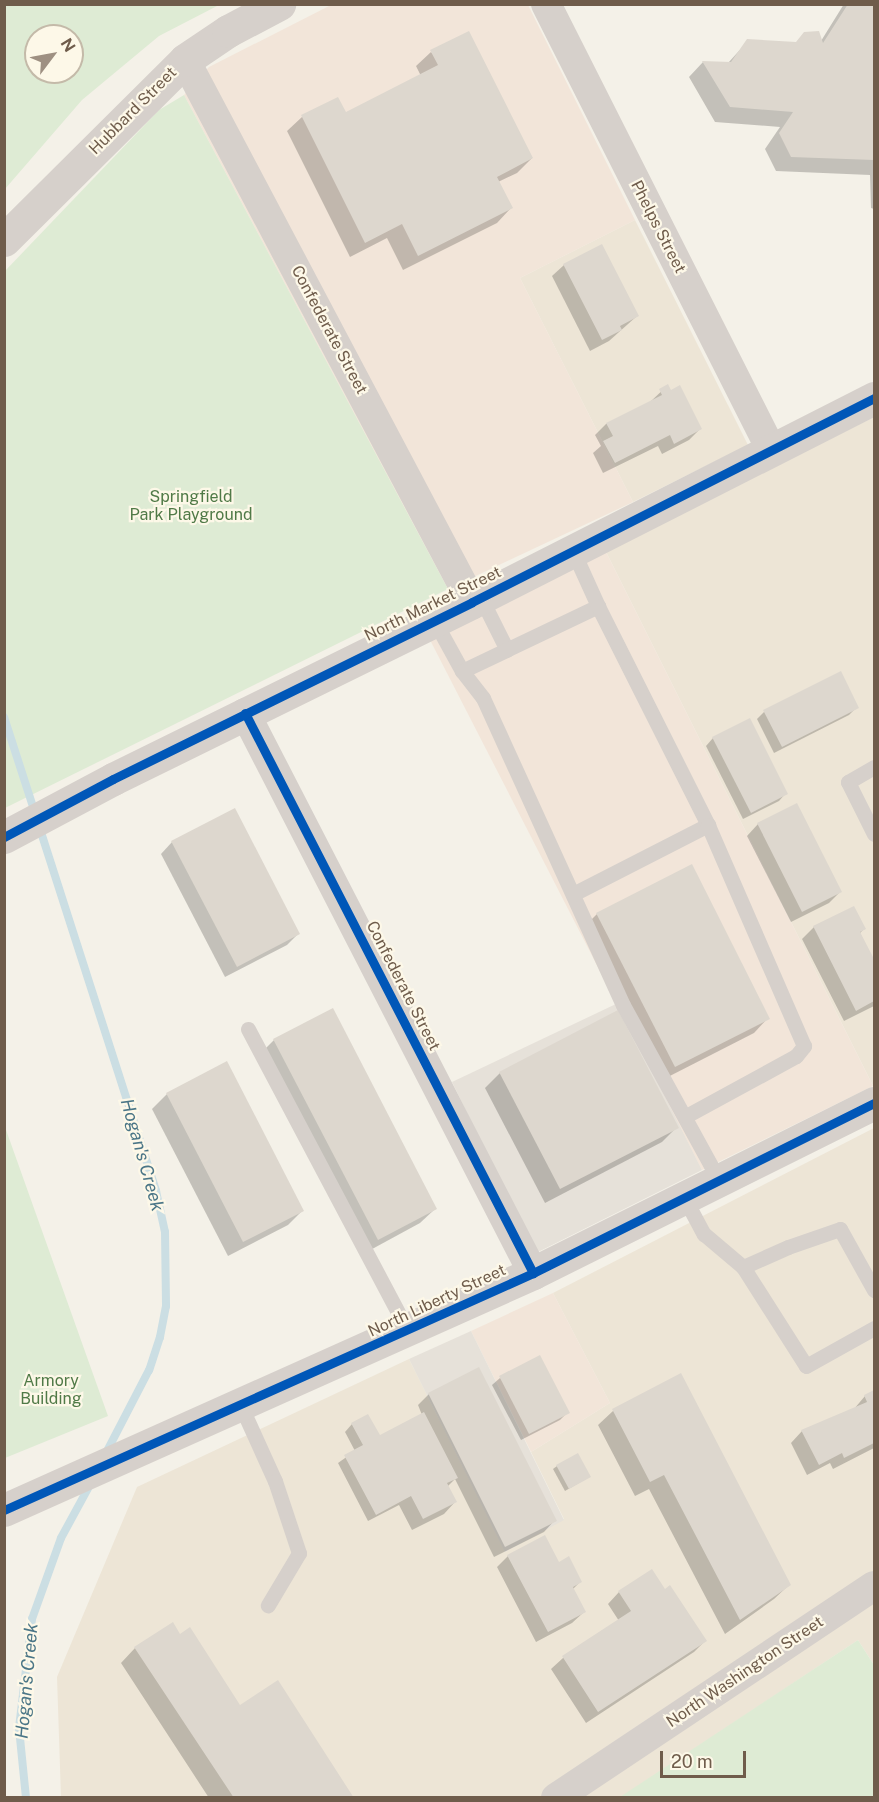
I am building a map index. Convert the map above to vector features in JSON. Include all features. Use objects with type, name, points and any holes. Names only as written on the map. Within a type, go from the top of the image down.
[{"type":"street","name":"Hubbard Street","points":[[4,240],[184,60],[228,31],[279,4]]},
{"type":"street","name":"Phelps Street","points":[[546,4],[771,450]]},
{"type":"street","name":"Confederate Street","points":[[184,60],[476,600]]},
{"type":"street","name":"North Market Street","points":[[11,833],[245,713],[476,600],[874,398]]},
{"type":"street","name":"Confederate Street","points":[[245,713],[533,1273]]},
{"type":"street","name":"North Liberty Street","points":[[19,1504],[533,1273],[720,1182],[874,1103]]},
{"type":"street","name":"North Washington Street","points":[[556,1797],[872,1594]]},
{"type":"lane","points":[[573,551],[597,606],[708,825],[804,1046],[796,1056],[686,1116]]},
{"type":"lane","points":[[476,600],[507,650]]},
{"type":"lane","points":[[462,671],[597,606]]},
{"type":"lane","points":[[434,620],[462,671],[483,698],[623,1005],[686,1116],[720,1182]]},
{"type":"lane","points":[[874,767],[848,782],[874,834]]},
{"type":"lane","points":[[573,894],[708,825]]},
{"type":"lane","points":[[248,1029],[408,1331]]},
{"type":"lane","points":[[685,1198],[704,1234],[743,1267],[806,1366],[874,1328]]},
{"type":"lane","points":[[743,1267],[788,1247],[840,1229],[874,1290]]},
{"type":"lane","points":[[240,1404],[275,1481],[299,1553],[268,1605]]},
{"type":"shaded area","points":[[331,5],[528,5],[635,220],[520,278],[633,502],[448,589],[184,95],[209,67]]},
{"type":"shaded area","points":[[635,220],[748,445],[633,502],[520,278]]},
{"type":"shaded area","points":[[874,417],[874,1085],[873,1086],[605,550]]},
{"type":"shaded area","points":[[605,550],[873,1086],[702,1170],[429,638]]},
{"type":"shaded area","points":[[618,1003],[702,1170],[536,1253],[452,1082]]},
{"type":"shaded area","points":[[874,1128],[874,1665],[858,1640],[620,1798],[61,1797],[57,1677],[137,1487],[409,1359],[505,1551],[564,1519],[531,1452],[610,1403],[553,1293]]},
{"type":"shaded area","points":[[553,1293],[610,1403],[531,1452],[471,1331]]},
{"type":"shaded area","points":[[471,1331],[564,1520],[505,1552],[409,1359]]},
{"type":"green space","points":[[5,4],[219,4],[159,36],[82,100],[5,189]]},
{"type":"green space","name":"Springfield Park Playground","points":[[184,95],[448,589],[5,808],[5,271],[159,110]]},
{"type":"green space","name":"Armory Building","points":[[5,1127],[108,1416],[4,1458]]},
{"type":"green space","points":[[858,1640],[874,1665],[874,1797],[620,1797]]},
{"type":"building","points":[[848,4],[874,4],[874,160],[791,157],[779,133],[793,112],[730,107],[702,61],[731,62],[747,39],[796,42],[804,32],[819,31],[823,43]]},
{"type":"building","points":[[469,31],[533,158],[497,177],[513,208],[418,256],[402,224],[365,243],[301,115],[338,97],[346,112],[438,65],[430,50]]},
{"type":"building","points":[[602,244],[639,316],[620,326],[622,330],[602,340],[563,264]]},
{"type":"building","points":[[668,384],[671,390],[680,385],[702,429],[674,444],[670,435],[615,463],[603,441],[613,436],[606,423],[662,395],[659,389]]},
{"type":"building","points":[[841,671],[859,708],[782,747],[763,710]]},
{"type":"building","points":[[750,718],[788,794],[751,813],[712,737]]},
{"type":"building","points":[[797,803],[842,892],[802,912],[757,823]]},
{"type":"building","points":[[235,808],[300,934],[237,967],[171,841]]},
{"type":"building","points":[[692,864],[770,1019],[675,1067],[596,913]]},
{"type":"building","points":[[854,906],[866,929],[860,932],[874,959],[874,1001],[856,1011],[813,926]]},
{"type":"building","points":[[333,1008],[437,1209],[378,1240],[273,1039]]},
{"type":"building","points":[[618,1010],[679,1128],[560,1189],[499,1072]]},
{"type":"building","points":[[227,1061],[304,1211],[243,1242],[166,1093]]},
{"type":"building","points":[[540,1355],[570,1413],[529,1434],[499,1376]]},
{"type":"building","points":[[479,1367],[557,1521],[505,1547],[428,1393]]},
{"type":"building","points":[[681,1373],[791,1585],[740,1620],[664,1475],[650,1482],[612,1409]]},
{"type":"building","points":[[874,1390],[874,1443],[844,1458],[842,1453],[819,1465],[801,1430],[867,1402],[864,1395]]},
{"type":"building","points":[[424,1412],[458,1478],[447,1483],[457,1502],[423,1519],[411,1496],[376,1515],[344,1455],[363,1445],[351,1423],[368,1414],[380,1435]]},
{"type":"building","points":[[578,1453],[591,1477],[569,1489],[556,1465]]},
{"type":"building","points":[[545,1535],[559,1562],[569,1556],[582,1582],[573,1587],[586,1612],[548,1632],[507,1555]]},
{"type":"building","points":[[652,1569],[665,1589],[670,1585],[707,1641],[598,1712],[562,1656],[631,1611],[618,1591]]},
{"type":"building","points":[[173,1622],[180,1634],[190,1627],[240,1705],[278,1680],[354,1798],[234,1798],[134,1647]]},
{"type":"waterway","name":"Hogan's Creek","points":[[4,717],[35,813]]},
{"type":"waterway","name":"Hogan's Creek","points":[[39,826],[156,1191],[165,1232],[166,1306],[160,1337],[149,1370],[106,1453]]},
{"type":"waterway","name":"Hogan's Creek","points":[[26,1798],[19,1728],[32,1619],[61,1538],[91,1483]]},
{"type":"cycle path","points":[[4,837],[113,779],[472,602],[874,398]]},
{"type":"cycle path","points":[[245,713],[533,1273]]},
{"type":"cycle path","points":[[4,1510],[533,1273],[874,1103]]}]
